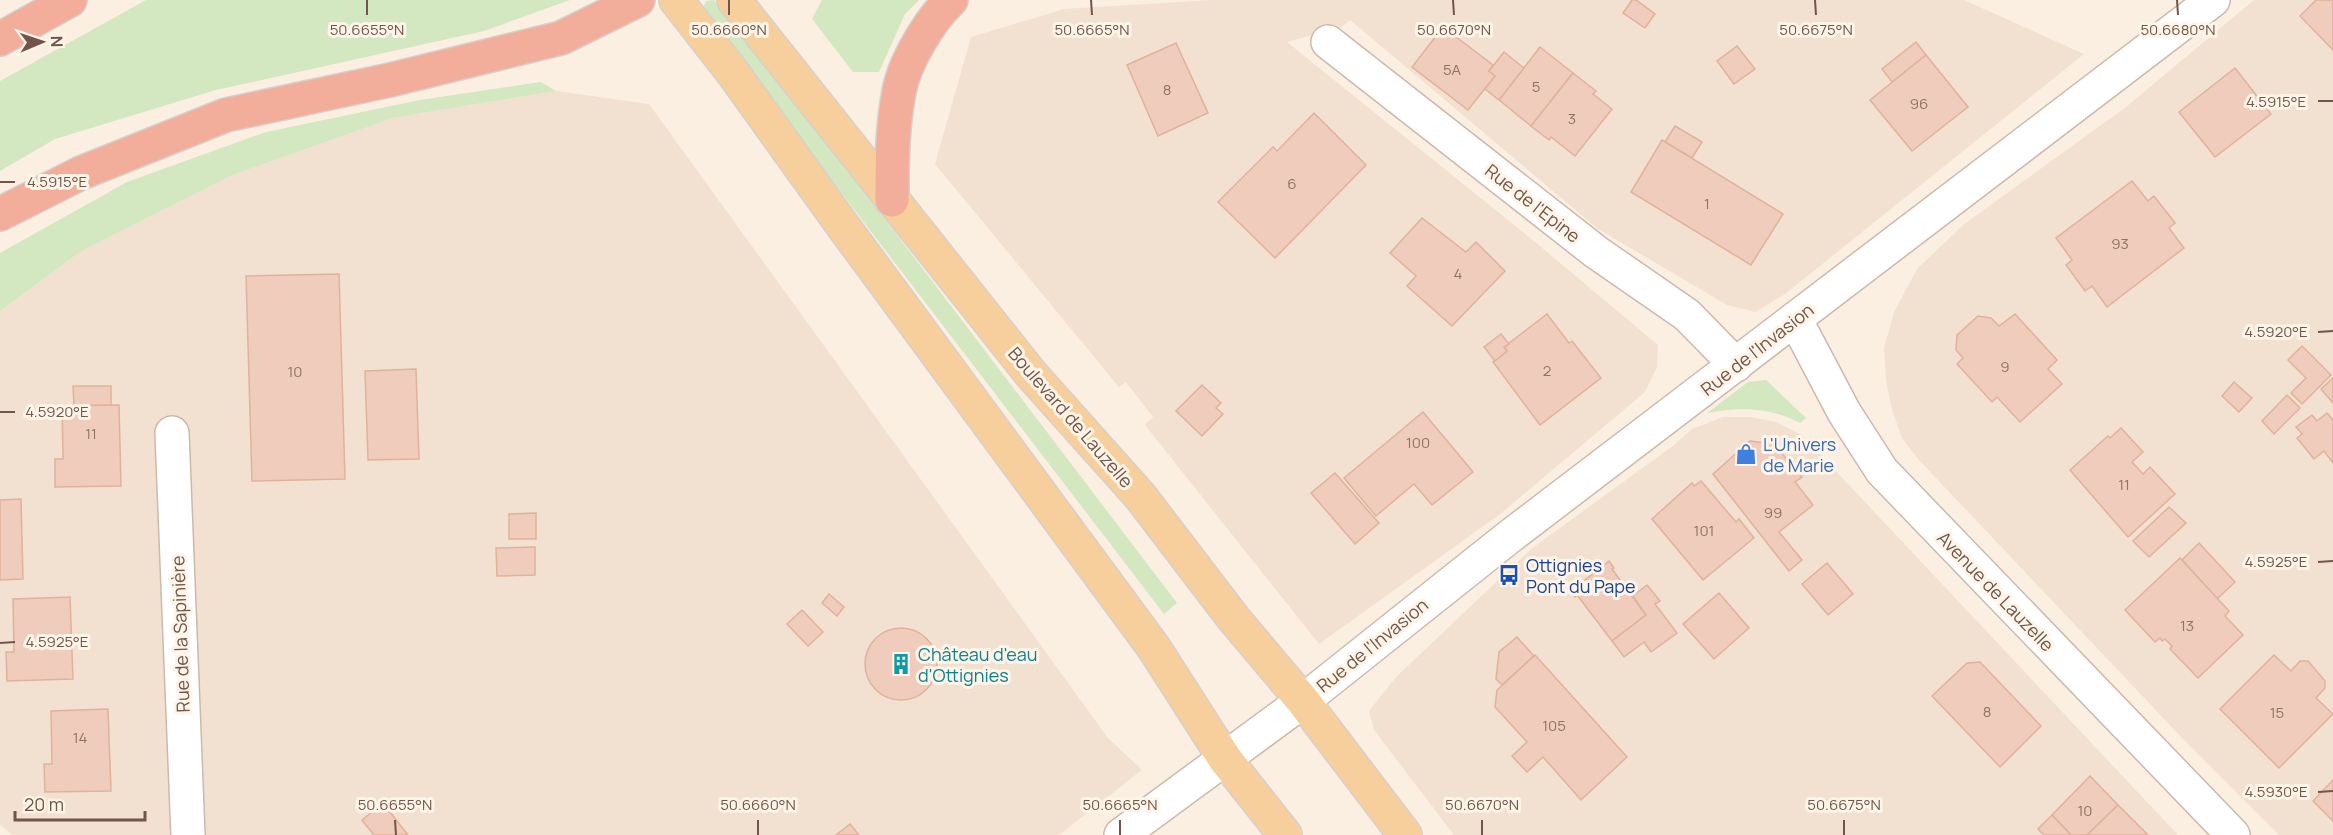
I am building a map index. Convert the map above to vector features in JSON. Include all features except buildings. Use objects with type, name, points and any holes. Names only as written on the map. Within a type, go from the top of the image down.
[{"type":"highway","points":[[0,39],[70,0]]},
{"type":"highway","points":[[0,214],[81,173],[226,115],[390,80],[561,38],[638,0]]},
{"type":"highway","points":[[892,200],[892,162],[899,91],[919,41],[940,10],[951,0]]},
{"type":"main road","points":[[676,0],[733,73],[1154,648],[1225,759],[1285,835]]},
{"type":"main road","name":"Boulevard de Lauzelle","points":[[734,0],[1031,374],[1140,496],[1234,619],[1303,701],[1405,835]]},
{"type":"street","name":"Rue de l'Invasion","points":[[1225,759],[1303,701],[1509,537],[2213,0]]},
{"type":"street","name":"Rue de l'Epine","points":[[1328,42],[1596,252],[1687,315],[1736,365]]},
{"type":"street","name":"Avenue de Lauzelle","points":[[1795,319],[1844,412],[1882,471],[2234,835]]},
{"type":"street","name":"Rue de la Sapinière","points":[[172,433],[188,835]]},
{"type":"street","points":[[1121,835],[1225,759]]},
{"type":"shaded area","points":[[1211,0],[1964,0],[2084,54],[1785,294],[1755,312],[1727,305],[1598,229],[1350,20],[1342,27],[1287,42],[1534,241],[1658,345],[1657,367],[1645,392],[1499,515],[1319,644],[1145,425],[1153,417],[1126,382],[1119,387],[935,164],[971,37],[1064,9]]},
{"type":"shaded area","points":[[2254,0],[2333,0],[2333,835],[2279,835],[2185,741],[1918,459],[1902,438],[1892,410],[1886,380],[1884,348],[1894,312],[1917,269],[1963,225],[2126,107]]},
{"type":"shaded area","points":[[556,91],[649,104],[1108,738],[1142,770],[1059,835],[199,835],[183,421],[159,423],[174,835],[13,835],[0,825],[0,311],[80,252],[230,176],[393,118]]},
{"type":"shaded area","points":[[1723,417],[1750,417],[1776,422],[1802,435],[2178,835],[1454,835],[1374,730],[1369,711],[1396,677],[1531,549],[1674,445],[1692,429]]},
{"type":"green space","points":[[146,0],[570,0],[484,31],[216,90],[55,139],[0,171],[0,81]]},
{"type":"green space","points":[[714,0],[859,185],[1177,603],[1164,614],[702,11],[706,1]]},
{"type":"green space","points":[[822,0],[919,0],[905,14],[879,72],[853,72],[812,19]]},
{"type":"green space","points":[[541,82],[556,91],[393,118],[230,176],[80,252],[0,311],[0,253],[127,182],[266,132],[420,100]]},
{"type":"green space","points":[[1766,380],[1806,418],[1800,423],[1766,411],[1743,409],[1707,413],[1748,382]]},
{"type":"place","name":"L'Univers de Marie","points":[[1746,454]]},
{"type":"place","name":"Ottignies Pont du Pape","points":[[1509,575]]},
{"type":"place","name":"Château d'eau d'Ottignies","points":[[901,664]]}]
